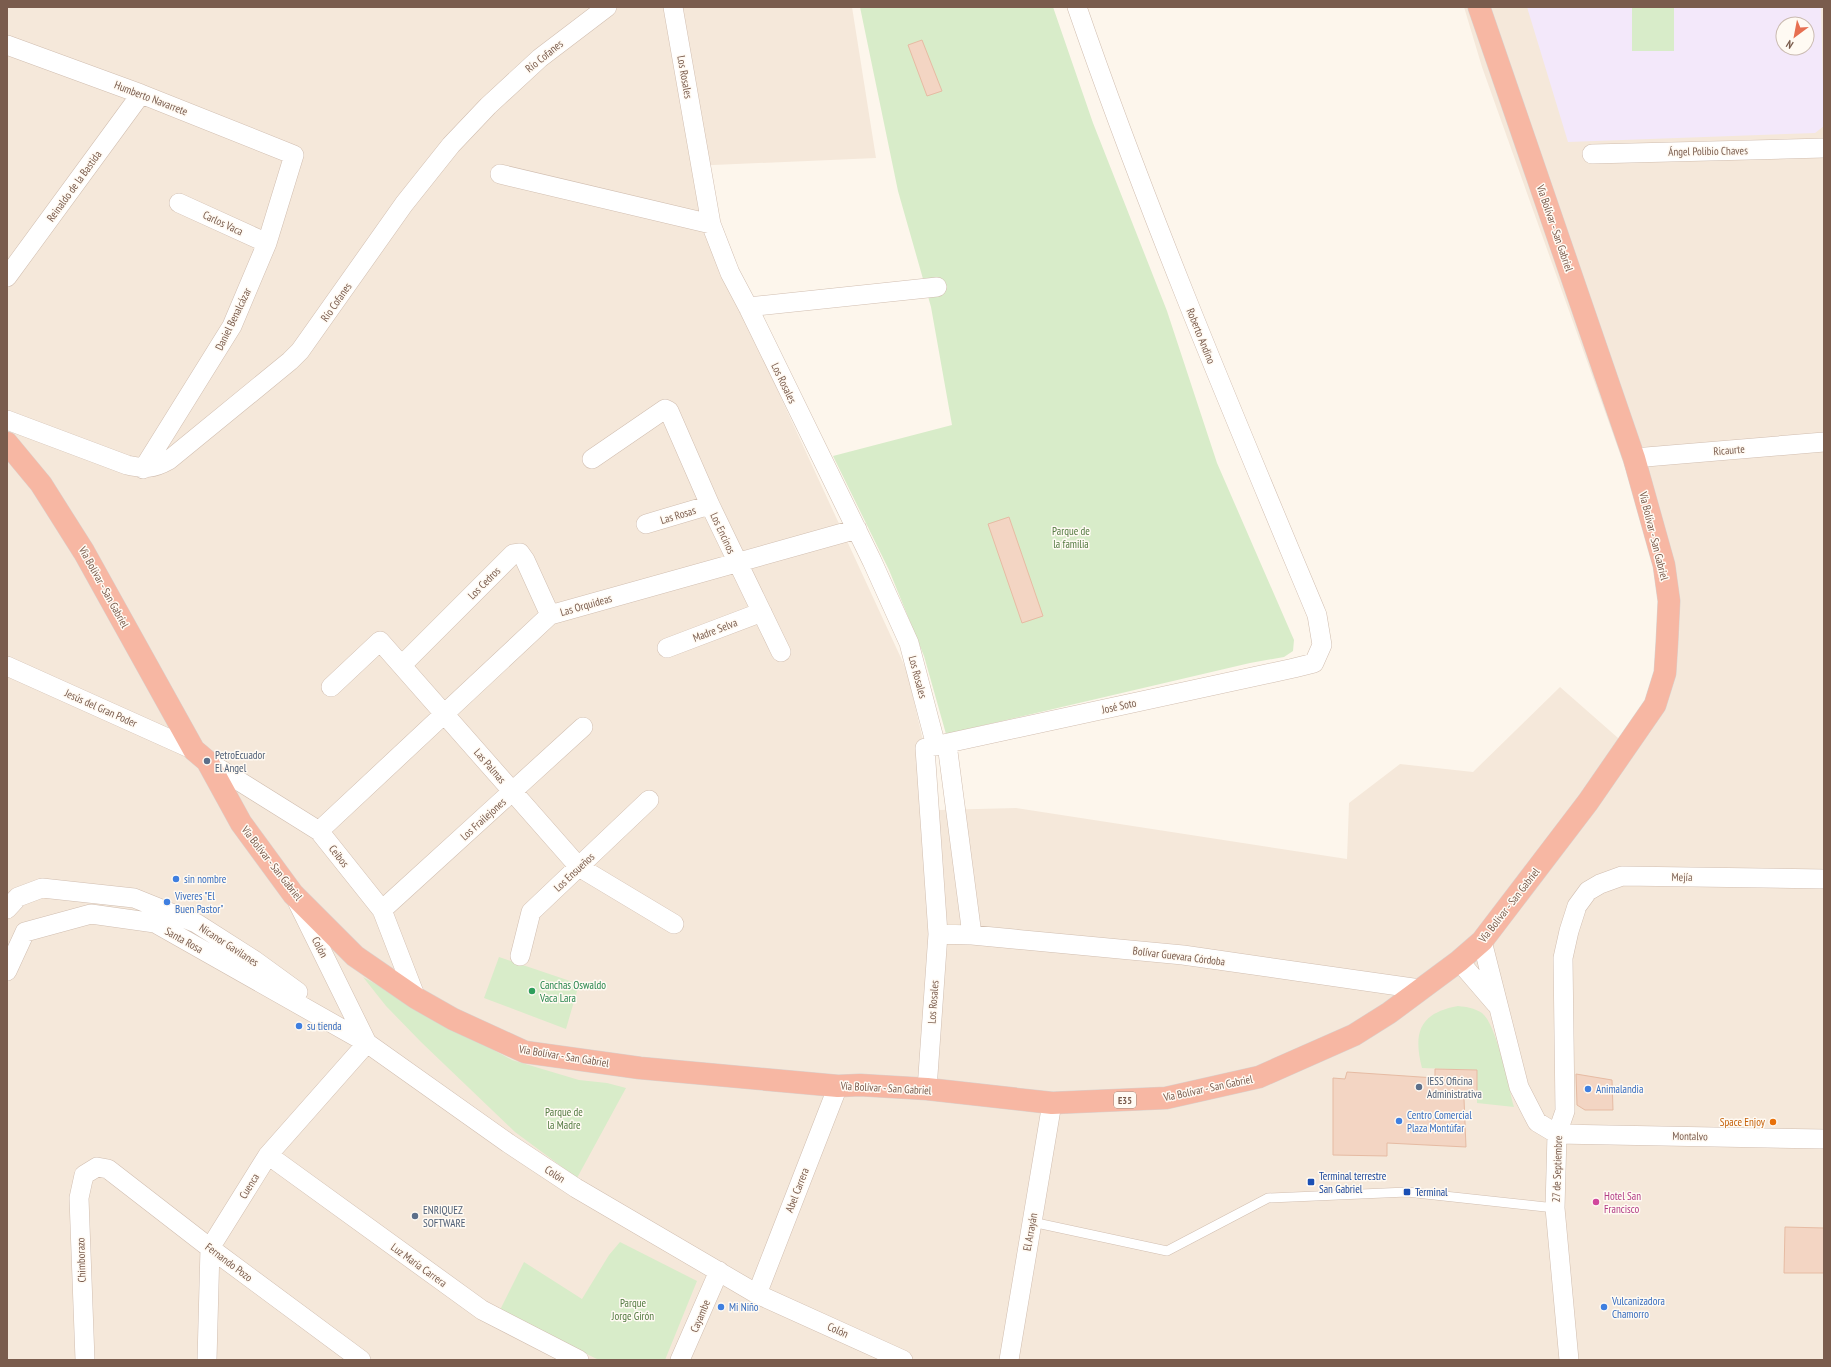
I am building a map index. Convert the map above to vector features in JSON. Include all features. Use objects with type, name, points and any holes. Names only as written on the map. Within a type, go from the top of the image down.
[{"type":"highway","name":"Vía Bolívar - San Gabriel","points":[[7,443],[41,484],[84,552],[241,823],[293,894],[355,956],[416,998],[454,1019],[525,1052],[640,1068],[838,1086],[860,1085],[927,1090],[1052,1103],[1166,1098],[1259,1077],[1354,1035],[1389,1013],[1459,961],[1482,941],[1588,802],[1655,705],[1665,674],[1669,602],[1664,565],[1634,458],[1479,7]]},
{"type":"street","name":"Río Cofanes","points":[[143,469],[157,466],[169,460],[290,361],[308,341],[404,204],[451,145],[488,106],[540,58],[607,7]]},
{"type":"street","name":"Los Rosales","points":[[673,7],[711,224],[730,273],[857,529],[909,643],[936,746],[938,934],[927,1090]]},
{"type":"street","name":"Roberto Andino","points":[[1077,7],[1112,108],[1195,322],[1317,615],[1322,645],[1314,662]]},
{"type":"street","name":"Humberto Navarrete","points":[[7,45],[140,94],[294,154]]},
{"type":"street","name":"Reinaldo de la Bastida","points":[[7,278],[140,94]]},
{"type":"street","name":"Ángel Polibio Chaves","points":[[1592,154],[1824,148]]},
{"type":"street","name":"Daniel Benalcázar","points":[[143,469],[232,326],[267,243],[294,154]]},
{"type":"street","points":[[500,174],[711,224]]},
{"type":"street","name":"Carlos Vaca","points":[[179,203],[267,243]]},
{"type":"street","points":[[748,307],[937,287]]},
{"type":"street","name":"Los Encinos","points":[[592,459],[665,409],[669,411],[736,562],[781,652]]},
{"type":"street","points":[[7,420],[127,465],[143,469]]},
{"type":"street","name":"Ricaurte","points":[[1634,458],[1824,442]]},
{"type":"street","name":"Las Rosas","points":[[646,524],[710,505]]},
{"type":"street","name":"Las Orquideas","points":[[319,831],[550,615],[857,529]]},
{"type":"street","name":"Los Cedros","points":[[402,665],[513,554],[520,553],[550,615]]},
{"type":"street","name":"Madre Selva","points":[[667,648],[762,612]]},
{"type":"street","name":"Las Palmas","points":[[331,687],[380,641],[579,867],[674,924]]},
{"type":"street","name":"José Soto","points":[[936,746],[1314,662]]},
{"type":"street","name":"Jesús del Gran Poder","points":[[7,666],[201,755]]},
{"type":"street","name":"Los Frailejones","points":[[382,910],[583,727]]},
{"type":"street","points":[[936,746],[972,935]]},
{"type":"street","name":"Ceibos","points":[[201,755],[319,831],[382,910],[416,998]]},
{"type":"street","name":"Los Ensueños","points":[[520,956],[531,912],[649,800]]},
{"type":"street","name":"Mejía","points":[[1569,931],[1577,906],[1588,891],[1600,884],[1622,876],[1824,879]]},
{"type":"street","name":"Nicanor Gavilanes","points":[[7,909],[18,897],[42,888],[134,898],[196,923],[254,960],[367,1043]]},
{"type":"street","name":"Colón","points":[[293,894],[367,1043],[508,1143],[576,1188],[757,1294],[903,1360]]},
{"type":"street","name":"Santa Rosa","points":[[7,971],[25,932],[91,914],[155,924],[367,1043]]},
{"type":"street","name":"27 de Septiembre","points":[[1569,931],[1563,958],[1565,1111],[1557,1134],[1555,1208],[1569,1360]]},
{"type":"street","name":"Bolívar Guevara Córdoba","points":[[938,934],[972,935],[1183,956],[1420,989]]},
{"type":"street","points":[[1482,941],[1519,1087],[1537,1122],[1557,1134]]},
{"type":"street","points":[[1459,961],[1497,1005]]},
{"type":"street","name":"Cuenca","points":[[210,1248],[268,1155],[367,1043]]},
{"type":"street","name":"Abel Carrera","points":[[757,1294],[838,1086]]},
{"type":"street","name":"El Arrayán","points":[[1009,1360],[1052,1103]]},
{"type":"street","name":"Montalvo","points":[[1557,1134],[1824,1139]]},
{"type":"street","name":"Luz María Carrera","points":[[268,1155],[482,1310],[579,1360]]},
{"type":"street","name":"Fernando Pozo","points":[[97,1167],[108,1169],[210,1248],[361,1360]]},
{"type":"street","name":"Chimborazo","points":[[85,1360],[79,1198],[84,1175],[97,1167]]},
{"type":"street","points":[[207,1360],[210,1248]]},
{"type":"street","name":"Cayambe","points":[[680,1360],[719,1271]]},
{"type":"lane","points":[[1032,1222],[1167,1252],[1268,1198],[1407,1192],[1555,1208]]},
{"type":"shaded area","points":[[7,7],[852,7],[876,158],[691,166],[704,231],[907,671],[939,810],[1016,808],[1347,859],[1349,803],[1400,764],[1473,772],[1560,687],[1634,752],[1672,672],[1668,588],[1482,67],[1464,7],[1824,7],[1824,1360],[7,1360]]},
{"type":"shaded area","points":[[1527,7],[1821,7],[1824,126],[1815,133],[1568,142]]},
{"type":"green space","name":"Parque de la familia","points":[[860,7],[1053,7],[1093,123],[1167,311],[1217,463],[1294,640],[1293,651],[1284,657],[1250,663],[946,734],[924,656],[889,570],[833,456],[952,425],[931,307],[898,191]]},
{"type":"green space","points":[[1632,7],[1674,7],[1674,51],[1632,51]]},
{"type":"green space","name":"Canchas Oswaldo Vaca Lara","points":[[499,957],[579,984],[566,1029],[484,998]]},
{"type":"green space","name":"Parque de la Madre","points":[[363,977],[512,1060],[579,1080],[607,1083],[626,1088],[577,1178],[515,1132],[421,1042],[386,1006]]},
{"type":"green space","points":[[1458,1006],[1476,1010],[1482,1013],[1487,1020],[1497,1042],[1514,1107],[1477,1103],[1477,1070],[1422,1068],[1418,1045],[1422,1026],[1427,1019],[1435,1014],[1445,1009]]},
{"type":"green space","name":"Parque Jorge Girón","points":[[620,1242],[697,1281],[665,1360],[599,1360],[499,1312],[524,1262],[582,1299],[609,1255]]},
{"type":"building","points":[[922,40],[942,91],[927,96],[908,45]]},
{"type":"building","points":[[1009,517],[1043,616],[1022,623],[988,524]]},
{"type":"building","name":"Centro Comercial Plaza Montúfar","points":[[1435,1069],[1477,1070],[1477,1098],[1464,1099],[1466,1147],[1387,1143],[1387,1156],[1333,1155],[1333,1078],[1345,1079],[1347,1072],[1435,1078]]},
{"type":"building","points":[[1576,1074],[1612,1080],[1613,1110],[1585,1110],[1577,1105]]},
{"type":"building","points":[[1785,1227],[1824,1228],[1824,1273],[1784,1273]]},
{"type":"place","name":"PetroEcuador El Angel","points":[[207,761]]},
{"type":"place","name":"sin nombre","points":[[176,879]]},
{"type":"place","name":"Viveres \"El Buen Pastor\"","points":[[167,902]]},
{"type":"place","name":"Canchas Oswaldo Vaca Lara","points":[[532,991]]},
{"type":"place","name":"su tienda","points":[[299,1026]]},
{"type":"place","name":"IESS Oficina Administrativa","points":[[1419,1087]]},
{"type":"place","name":"Animalandia","points":[[1588,1089]]},
{"type":"place","name":"Centro Comercial Plaza Montúfar","points":[[1399,1121]]},
{"type":"place","name":"Space Enjoy","points":[[1773,1122]]},
{"type":"place","name":"Terminal terrestre San Gabriel","points":[[1311,1182]]},
{"type":"place","name":"Terminal","points":[[1407,1192]]},
{"type":"place","name":"Hotel San Francisco","points":[[1596,1202]]},
{"type":"place","name":"ENRIQUEZ SOFTWARE","points":[[415,1216]]},
{"type":"place","name":"Mi Niño","points":[[721,1307]]},
{"type":"place","name":"Vulcanizadora Chamorro","points":[[1604,1307]]}]
